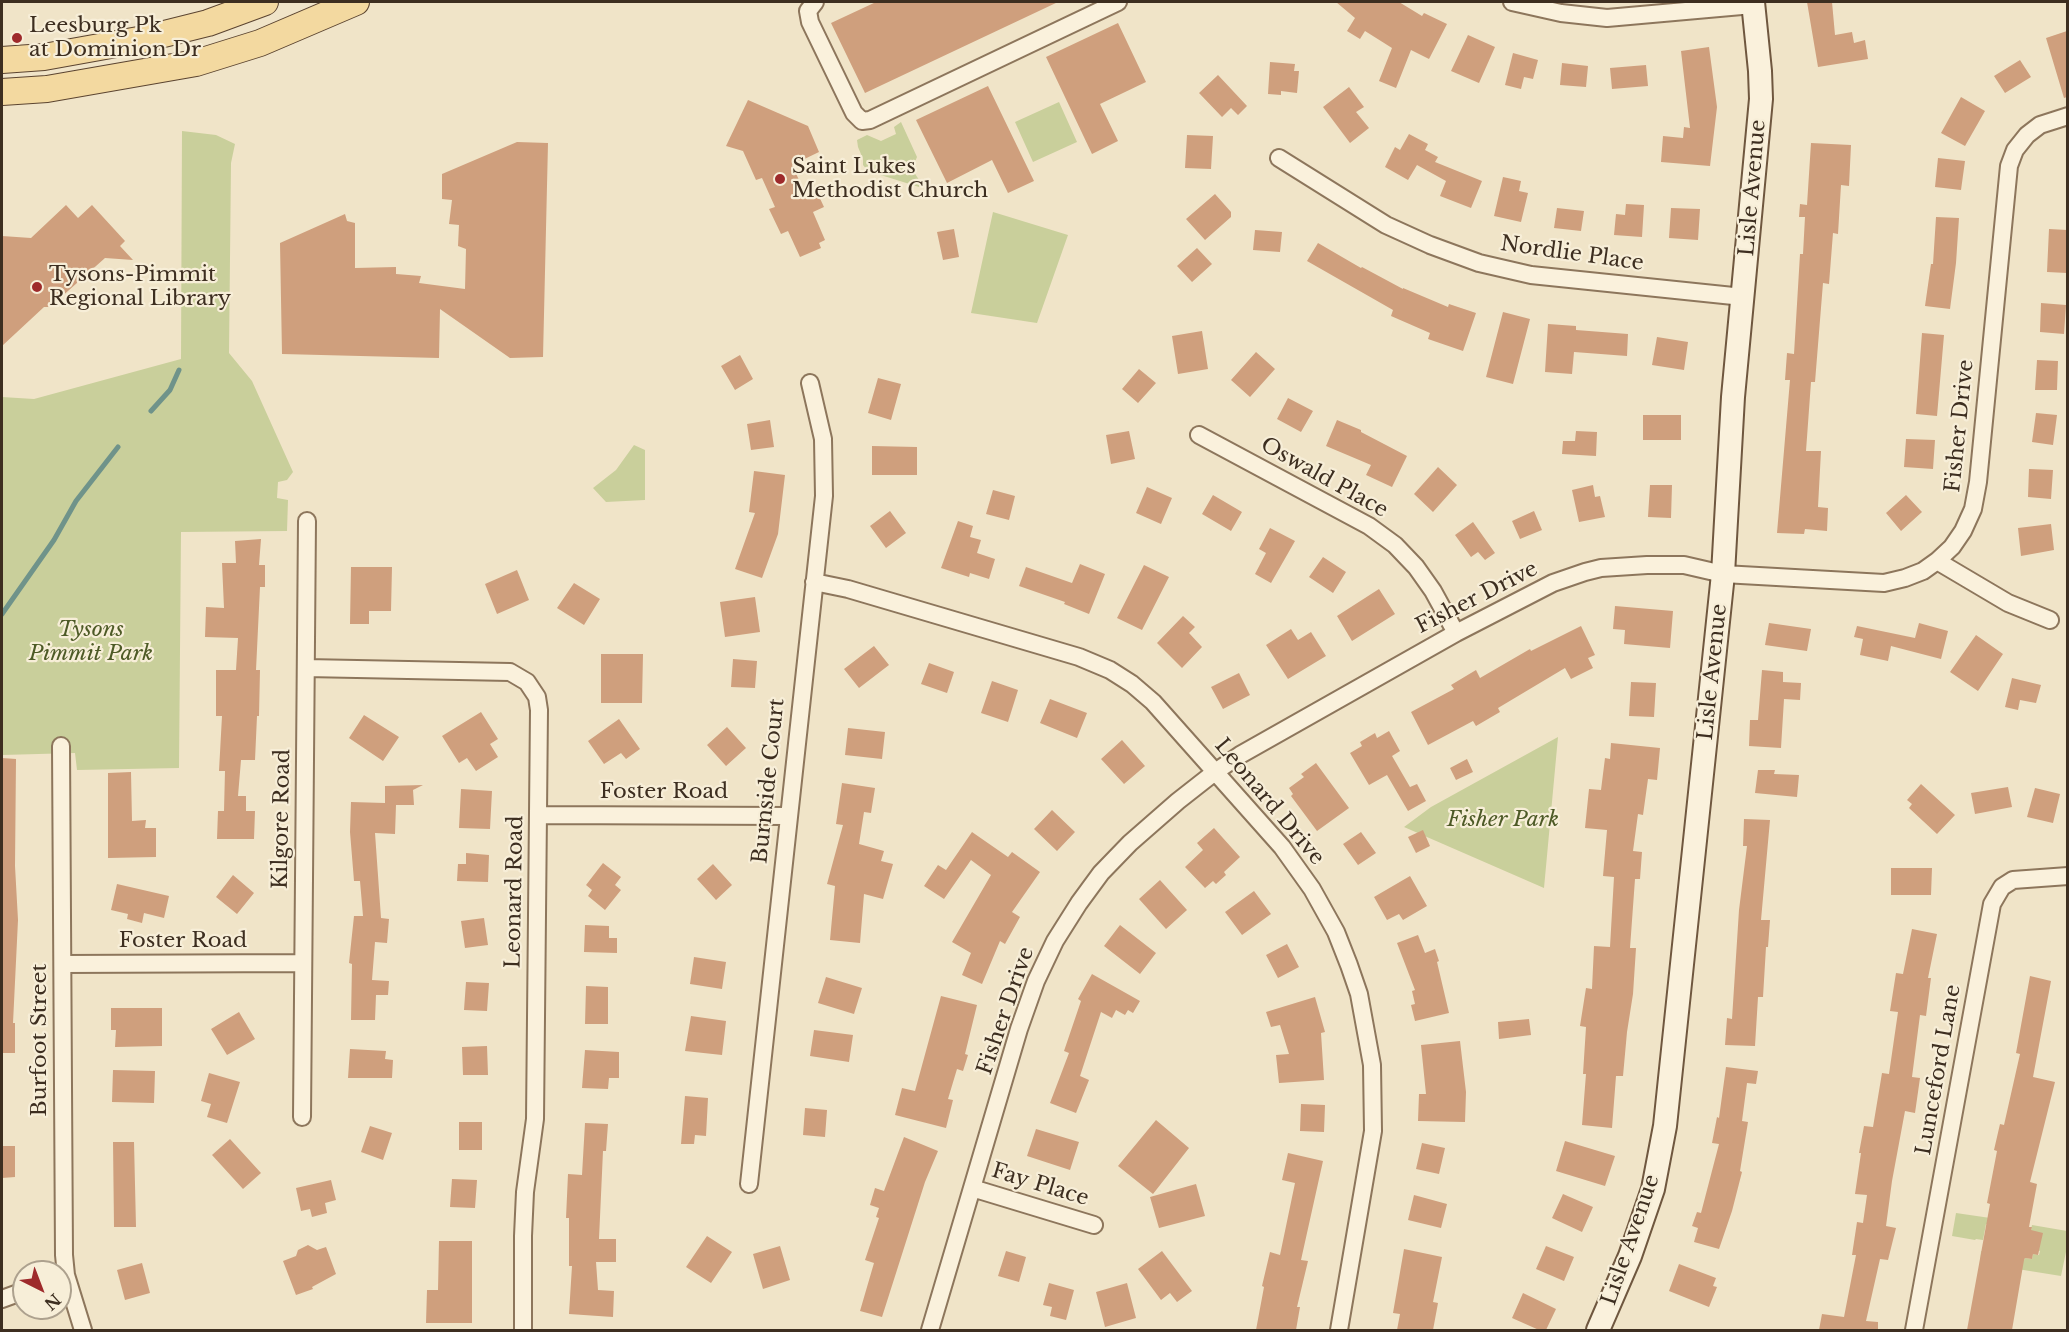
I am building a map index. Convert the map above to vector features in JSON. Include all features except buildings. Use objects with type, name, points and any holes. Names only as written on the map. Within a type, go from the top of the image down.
[{"type":"main road","points":[[2,60],[44,57],[144,39],[208,23],[266,2]]},
{"type":"main road","points":[[2,92],[47,89],[196,63],[260,43],[356,2]]},
{"type":"street","points":[[815,2],[808,11],[810,22],[854,113],[862,120],[870,120],[1118,2]]},
{"type":"street","points":[[1512,2],[1561,13],[1607,18],[1753,3]]},
{"type":"street","name":"Lisle Avenue","points":[[1598,1330],[1630,1256],[1653,1189],[1665,1126],[1723,574],[1733,397],[1761,99],[1753,3]]},
{"type":"street","name":"Fisher Drive","points":[[930,1330],[1019,1029],[1036,981],[1055,941],[1101,873],[1178,801],[1215,772],[1240,754],[1456,633],[1553,584],[1593,570],[1647,565],[1684,565],[1723,574],[1884,583],[1923,571],[1952,547],[1963,531],[1972,509],[1978,482],[2009,166],[2015,150],[2027,135],[2040,125],[2067,116]]},
{"type":"street","name":"Nordlie Place","points":[[1279,158],[1386,225],[1430,245],[1479,263],[1531,275],[1743,297]]},
{"type":"street","name":"Burnside Court","points":[[748,1184],[824,496],[823,438],[810,383]]},
{"type":"street","name":"Oswald Place","points":[[1199,435],[1369,526],[1395,545],[1416,567],[1433,591],[1456,633]]},
{"type":"street","name":"Kilgore Road","points":[[302,1117],[307,521]]},
{"type":"street","points":[[1937,561],[2008,603],[2049,620]]},
{"type":"street","name":"Leonard Drive","points":[[814,582],[848,589],[1079,657],[1110,670],[1132,684],[1153,702],[1282,847],[1312,889],[1336,932],[1359,994],[1372,1065],[1373,1131],[1369,1166],[1339,1330]]},
{"type":"street","name":"Leonard Road","points":[[306,668],[495,671],[533,678],[539,710],[535,1119],[525,1192],[523,1330]]},
{"type":"street","name":"Burfoot Street","points":[[61,746],[64,1260]]},
{"type":"street","name":"Foster Road","points":[[538,815],[789,816]]},
{"type":"street","name":"Lunceford Lane","points":[[1914,1330],[1995,895],[2013,880],[2067,876]]},
{"type":"street","name":"Foster Road","points":[[63,964],[303,963]]},
{"type":"street","name":"Fay Place","points":[[972,1188],[1095,1225]]},
{"type":"street","name":"Burfoot Street","points":[[72,1300],[83,1330]]},
{"type":"green space","points":[[1059,102],[1077,142],[1033,162],[1015,122]]},
{"type":"green space","points":[[901,122],[917,157],[912,169],[921,183],[919,187],[868,171],[863,165],[858,147],[857,140],[867,135],[881,141],[896,134],[894,127]]},
{"type":"green space","name":"Tysons Pimmit Park","points":[[182,131],[216,135],[235,144],[231,163],[229,353],[252,381],[293,472],[287,480],[278,482],[277,498],[288,500],[287,531],[181,532],[179,768],[77,770],[75,753],[2,755],[2,397],[34,399],[181,359]]},
{"type":"green space","points":[[993,212],[1068,235],[1037,323],[971,313]]},
{"type":"green space","points":[[634,445],[645,450],[645,500],[606,502],[593,488],[616,470]]},
{"type":"green space","name":"Fisher Park","points":[[1558,737],[1544,888],[1404,827],[1431,807]]},
{"type":"green space","points":[[1956,1213],[2004,1220],[2003,1227],[1986,1224],[1983,1240],[1952,1236]]},
{"type":"green space","points":[[2032,1225],[2067,1231],[2067,1247],[2061,1276],[1980,1263],[1981,1251],[2024,1260],[2025,1258],[2032,1259],[2033,1254],[2039,1255],[2040,1251],[2028,1243]]},
{"type":"waterway","points":[[151,411],[170,390],[179,370]]},
{"type":"waterway","points":[[2,614],[54,540],[76,501],[118,447]]},
{"type":"place","name":"Leesburg Pk at Dominion Dr","points":[[17,38]]},
{"type":"place","name":"Saint Lukes Methodist Church","points":[[780,179]]},
{"type":"place","name":"Tysons-Pimmit Regional Library","points":[[37,287]]}]
